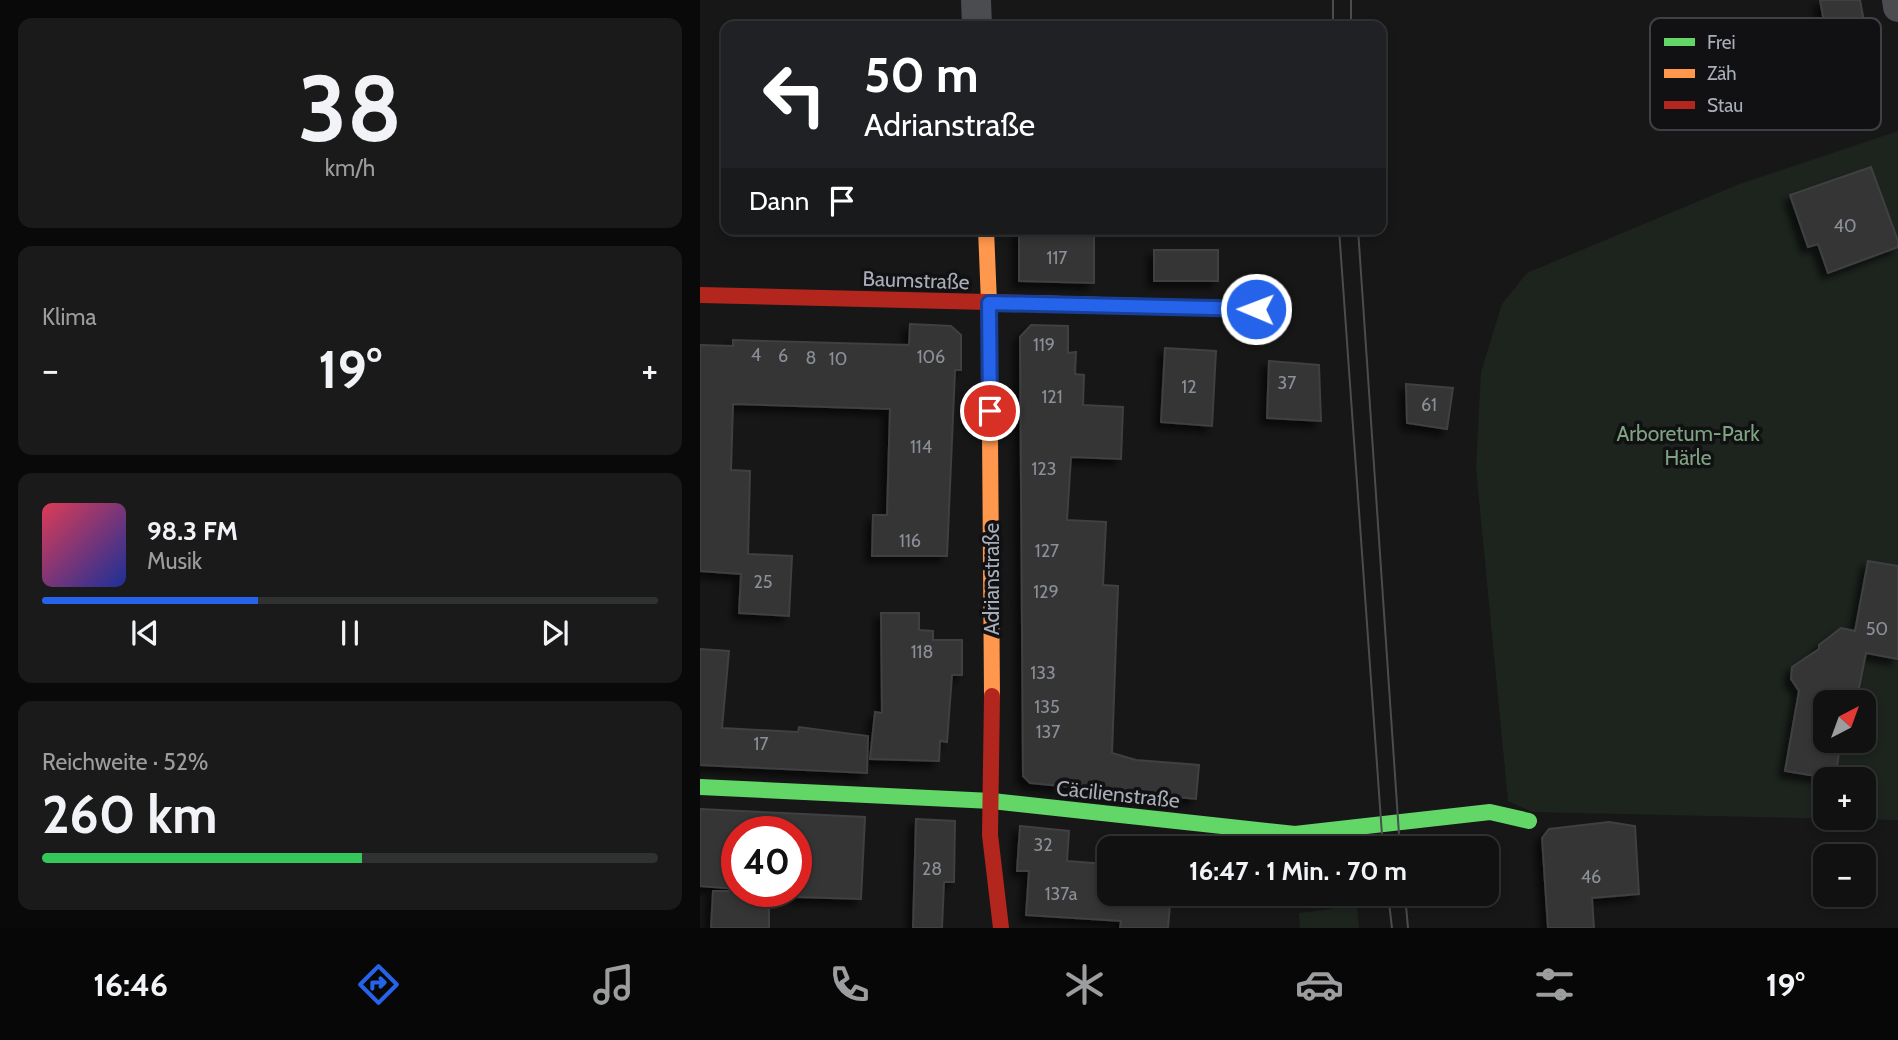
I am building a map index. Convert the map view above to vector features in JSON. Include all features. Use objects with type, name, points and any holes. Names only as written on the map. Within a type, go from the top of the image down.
[{"type":"street","points":[[976,0],[977,21]]},
{"type":"street","points":[[1897,0],[1898,7]]},
{"type":"street","name":"Adrianstraße","points":[[986,235],[989,303],[990,835],[1001,928]]},
{"type":"street","name":"Baumstraße","points":[[700,295],[1256,309]]},
{"type":"street","name":"Cäcilienstraße","points":[[700,788],[992,801],[1294,834],[1490,812],[1529,821]]},
{"type":"green space","name":"Arboretum-Park Härle","points":[[1898,131],[1898,820],[1876,820],[1876,767],[1813,767],[1813,818],[1532,812],[1508,801],[1476,468],[1481,372],[1502,304],[1527,273],[1737,185]]},
{"type":"green space","points":[[1332,906],[1357,906],[1359,928],[1300,928],[1299,913],[1332,909]]},
{"type":"building","points":[[1820,0],[1860,0],[1863,18],[1823,18]]},
{"type":"building","points":[[1871,167],[1898,247],[1828,273],[1818,244],[1808,247],[1790,195]]},
{"type":"building","points":[[1019,235],[1094,235],[1094,283],[1019,281]]},
{"type":"building","points":[[1154,250],[1218,250],[1218,281],[1154,281]]},
{"type":"building","points":[[910,324],[951,326],[961,335],[961,370],[955,370],[947,556],[872,556],[873,515],[887,515],[890,409],[733,404],[731,470],[750,471],[748,554],[792,556],[789,616],[739,613],[741,574],[700,571],[700,345],[733,346],[733,340],[909,345]]},
{"type":"building","points":[[1031,325],[1068,326],[1068,353],[1076,352],[1075,374],[1084,375],[1083,405],[1123,407],[1121,459],[1071,457],[1067,520],[1106,522],[1103,585],[1118,586],[1112,753],[1136,760],[1199,765],[1196,799],[1030,783],[1023,776],[1020,337]]},
{"type":"building","points":[[1165,348],[1216,351],[1212,426],[1161,422]]},
{"type":"building","points":[[1269,361],[1319,365],[1321,421],[1267,418]]},
{"type":"building","points":[[1406,384],[1453,388],[1447,429],[1407,423]]},
{"type":"building","points":[[1868,561],[1898,566],[1898,659],[1866,653],[1859,690],[1813,690],[1813,753],[1839,753],[1837,767],[1813,767],[1813,775],[1785,771],[1799,691],[1791,679],[1792,667],[1819,649],[1819,645],[1841,628],[1855,631]]},
{"type":"building","points":[[881,613],[919,613],[919,630],[933,631],[933,640],[962,640],[962,675],[952,675],[947,742],[940,741],[939,761],[870,759],[875,712],[882,713]]},
{"type":"building","points":[[700,649],[729,651],[722,728],[798,732],[799,727],[868,736],[867,773],[700,765]]},
{"type":"building","points":[[700,809],[865,817],[861,899],[812,897],[812,816],[721,816],[721,888],[700,886]]},
{"type":"building","points":[[916,819],[955,821],[954,882],[944,882],[942,928],[913,928]]},
{"type":"building","points":[[1609,822],[1635,826],[1639,894],[1592,898],[1594,928],[1548,928],[1542,838],[1549,829]]},
{"type":"building","points":[[1020,826],[1069,831],[1067,861],[1097,863],[1097,906],[1170,906],[1168,928],[1120,928],[1121,921],[1026,915],[1029,871],[1017,871]]},
{"type":"building","points":[[713,891],[721,891],[721,907],[769,907],[769,928],[711,928]]},
{"type":"tram line","points":[[1333,0],[1333,21]]},
{"type":"tram line","points":[[1351,0],[1351,21]]},
{"type":"tram line","points":[[1339,235],[1382,836]]},
{"type":"tram line","points":[[1358,235],[1399,836]]},
{"type":"tram line","points":[[1389,906],[1392,928]]},
{"type":"tram line","points":[[1406,906],[1408,928]]},
{"type":"traffic: fast","points":[[700,787],[992,801],[1295,834],[1490,812],[1529,821]]},
{"type":"traffic: slow","points":[[986,235],[992,696]]},
{"type":"traffic: slow","points":[[1024,303],[1256,309]]},
{"type":"traffic: jam","points":[[700,295],[1024,303]]},
{"type":"traffic: jam","points":[[992,696],[990,835],[1001,928]]},
{"type":"route","points":[[990,411],[989,303],[1256,309]]}]
